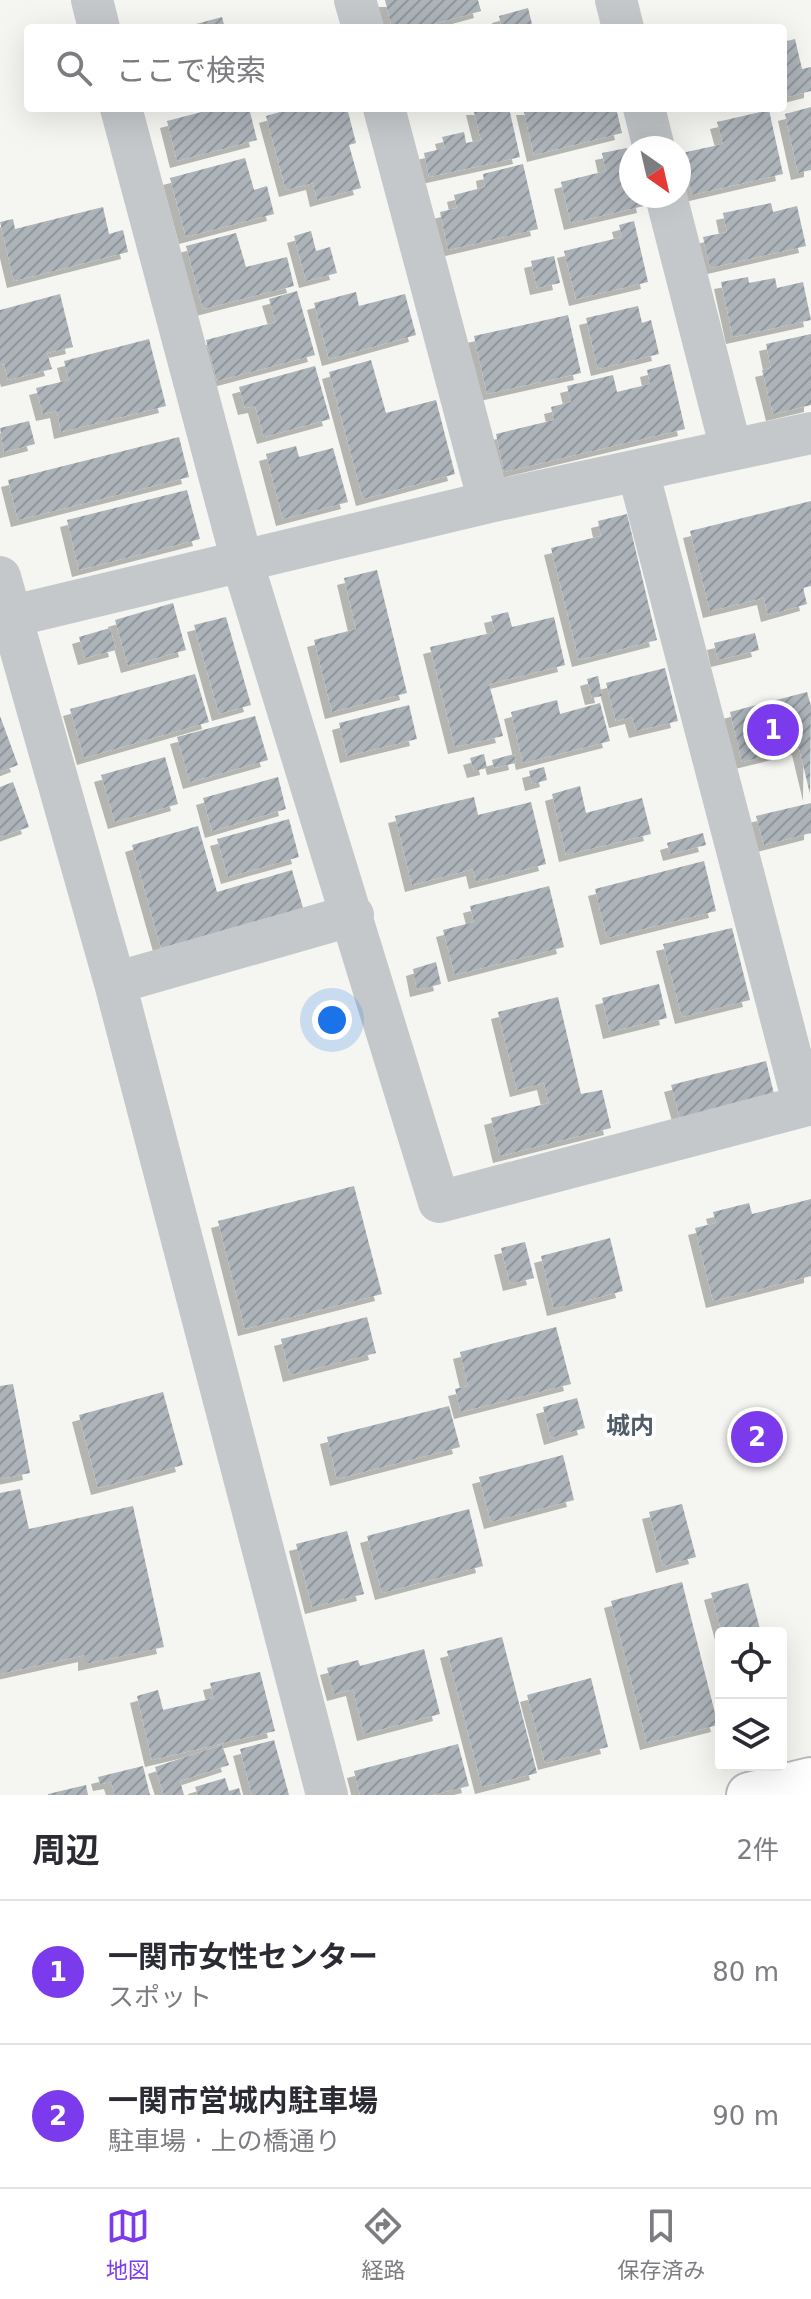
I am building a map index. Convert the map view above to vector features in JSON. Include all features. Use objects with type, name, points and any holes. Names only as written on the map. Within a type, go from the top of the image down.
[{"type":"highway","points":[[749,1795],[811,1780]]},
{"type":"street","points":[[92,0],[98,24]]},
{"type":"street","points":[[355,0],[362,24]]},
{"type":"street","points":[[616,0],[622,24]]},
{"type":"street","points":[[122,112],[242,561],[439,1202],[804,1106],[798,1032],[638,471]]},
{"type":"street","points":[[385,112],[489,502]]},
{"type":"street","points":[[645,112],[651,136]]},
{"type":"street","points":[[669,208],[731,449]]},
{"type":"street","points":[[5,618],[489,502],[811,433]]},
{"type":"street","points":[[0,577],[5,618],[115,983],[327,1795]]},
{"type":"street","points":[[115,983],[353,915]]},
{"type":"building","points":[[385,0],[478,0],[481,11],[434,24],[391,24]]},
{"type":"building","points":[[528,8],[532,24],[501,24],[499,16]]},
{"type":"building","points":[[222,17],[224,24],[196,24]]},
{"type":"building","points":[[795,39],[802,69],[811,67],[811,91],[787,97],[787,41]]},
{"type":"building","points":[[811,107],[811,170],[798,173],[785,114]]},
{"type":"building","points":[[202,112],[250,112],[257,140],[177,161],[167,121]]},
{"type":"building","points":[[280,112],[348,112],[356,143],[349,145],[361,188],[317,200],[313,183],[286,190],[266,116]]},
{"type":"building","points":[[474,112],[510,112],[520,157],[429,177],[424,153],[445,148],[442,137],[464,132],[466,143],[481,140]]},
{"type":"building","points":[[524,112],[617,112],[622,133],[534,155]]},
{"type":"building","points":[[769,112],[783,174],[692,195],[691,151],[723,144],[717,122]]},
{"type":"building","points":[[619,150],[619,208],[635,208],[571,223],[561,182],[606,171],[602,153]]},
{"type":"building","points":[[245,158],[254,190],[267,186],[274,214],[186,237],[170,178]]},
{"type":"building","points":[[523,164],[538,229],[448,250],[440,212],[457,208],[454,195],[485,187],[483,174]]},
{"type":"building","points":[[771,203],[773,212],[797,206],[806,246],[710,268],[703,237],[727,232],[723,213]]},
{"type":"building","points":[[103,207],[109,234],[123,230],[128,252],[14,281],[0,222],[13,219],[15,229]]},
{"type":"building","points":[[634,221],[648,282],[576,299],[564,251],[622,237],[619,225]]},
{"type":"building","points":[[311,231],[316,251],[330,247],[337,273],[306,281],[294,236]]},
{"type":"building","points":[[236,233],[246,267],[287,257],[294,286],[203,309],[186,246]]},
{"type":"building","points":[[554,256],[560,283],[537,288],[531,261]]},
{"type":"building","points":[[748,277],[749,283],[775,278],[777,288],[803,282],[811,320],[733,337],[721,282]]},
{"type":"building","points":[[297,291],[315,355],[217,381],[206,340],[276,322],[269,299]]},
{"type":"building","points":[[356,292],[359,306],[405,294],[416,335],[329,359],[314,303]]},
{"type":"building","points":[[60,294],[73,347],[47,353],[52,369],[8,380],[4,364],[0,365],[0,310]]},
{"type":"building","points":[[638,306],[642,323],[651,320],[659,354],[598,369],[586,318]]},
{"type":"building","points":[[568,315],[581,373],[487,394],[474,336]]},
{"type":"building","points":[[811,334],[811,405],[773,414],[762,370],[771,368],[766,344]]},
{"type":"building","points":[[149,339],[166,406],[61,432],[57,411],[43,414],[36,388],[69,380],[64,361]]},
{"type":"building","points":[[371,360],[386,413],[436,400],[455,474],[363,499],[329,372]]},
{"type":"building","points":[[670,364],[685,429],[504,472],[496,434],[554,420],[551,407],[571,402],[567,386],[613,375],[617,392],[650,384],[647,370]]},
{"type":"building","points":[[315,366],[330,419],[264,437],[255,406],[245,408],[239,387]]},
{"type":"building","points":[[29,421],[35,444],[4,452],[0,428]]},
{"type":"building","points":[[179,437],[189,477],[18,520],[8,480]]},
{"type":"building","points":[[296,446],[299,457],[333,448],[348,502],[283,519],[266,454]]},
{"type":"building","points":[[187,490],[200,539],[79,570],[67,520]]},
{"type":"building","points":[[811,501],[811,586],[803,588],[807,604],[768,615],[764,598],[710,611],[690,531]]},
{"type":"building","points":[[627,514],[657,640],[579,660],[551,548],[601,536],[598,521]]},
{"type":"building","points":[[377,570],[407,693],[332,712],[314,640],[356,629],[344,578]]},
{"type":"building","points":[[173,603],[186,650],[128,666],[115,620]]},
{"type":"building","points":[[508,612],[512,627],[554,617],[565,665],[489,684],[503,736],[455,747],[430,647],[495,632],[491,616]]},
{"type":"building","points":[[226,617],[251,705],[219,714],[194,625]]},
{"type":"building","points":[[110,628],[116,650],[85,658],[79,637]]},
{"type":"building","points":[[755,633],[759,650],[718,660],[714,643]]},
{"type":"building","points":[[665,668],[678,721],[636,731],[632,717],[616,721],[606,683]]},
{"type":"building","points":[[195,674],[209,722],[84,758],[70,709]]},
{"type":"building","points":[[598,676],[602,696],[592,698],[587,679]]},
{"type":"building","points":[[807,692],[811,706],[810,794],[799,748],[742,762],[730,712]]},
{"type":"building","points":[[557,700],[560,714],[600,703],[610,741],[523,763],[511,712]]},
{"type":"building","points":[[409,705],[417,739],[347,756],[339,723]]},
{"type":"building","points":[[0,716],[18,765],[0,772]]},
{"type":"building","points":[[255,716],[268,760],[190,782],[177,737]]},
{"type":"building","points":[[484,754],[487,768],[474,771],[470,758]]},
{"type":"building","points":[[514,754],[516,763],[494,768],[492,760]]},
{"type":"building","points":[[165,757],[178,804],[115,822],[101,775]]},
{"type":"building","points":[[544,767],[547,780],[532,784],[529,771]]},
{"type":"building","points":[[278,777],[286,809],[212,831],[203,798]]},
{"type":"building","points":[[13,782],[29,827],[0,837],[0,787]]},
{"type":"building","points":[[580,786],[586,813],[642,798],[651,834],[566,855],[552,794]]},
{"type":"building","points":[[474,797],[478,815],[531,802],[546,864],[476,882],[473,869],[412,885],[395,816]]},
{"type":"building","points":[[811,803],[811,833],[764,845],[756,816]]},
{"type":"building","points":[[289,819],[299,857],[228,877],[217,839]]},
{"type":"building","points":[[198,826],[217,892],[292,870],[303,908],[161,948],[132,845]]},
{"type":"building","points":[[703,833],[706,845],[670,854],[667,843]]},
{"type":"building","points":[[704,861],[716,911],[607,938],[595,889]]},
{"type":"building","points":[[549,886],[564,947],[455,975],[443,930],[474,922],[470,906]]},
{"type":"building","points":[[732,928],[750,1000],[682,1017],[663,944]]},
{"type":"building","points":[[436,962],[441,984],[417,990],[413,969]]},
{"type":"building","points":[[659,984],[667,1018],[610,1032],[602,998]]},
{"type":"building","points":[[558,997],[581,1094],[602,1090],[611,1128],[500,1156],[491,1118],[549,1103],[544,1083],[517,1090],[498,1012]]},
{"type":"building","points":[[766,1061],[774,1094],[680,1118],[671,1085]]},
{"type":"building","points":[[354,1186],[382,1294],[245,1329],[218,1221]]},
{"type":"building","points":[[811,1199],[811,1276],[713,1301],[695,1228],[716,1223],[713,1212],[749,1203],[752,1214]]},
{"type":"building","points":[[610,1238],[623,1291],[554,1309],[541,1256]]},
{"type":"building","points":[[525,1242],[534,1278],[510,1284],[501,1248]]},
{"type":"building","points":[[367,1317],[376,1353],[290,1375],[281,1339]]},
{"type":"building","points":[[556,1327],[571,1384],[461,1412],[455,1389],[468,1386],[460,1352]]},
{"type":"building","points":[[13,1384],[30,1473],[0,1479],[0,1386]]},
{"type":"building","points":[[163,1392],[183,1465],[98,1488],[79,1415]]},
{"type":"building","points":[[577,1398],[585,1428],[551,1438],[543,1407]]},
{"type":"building","points":[[449,1406],[460,1447],[337,1479],[327,1437]]},
{"type":"building","points":[[563,1455],[574,1500],[491,1522],[479,1477]]},
{"type":"building","points":[[20,1489],[29,1529],[133,1506],[164,1647],[85,1664],[85,1655],[0,1674],[0,1493]]},
{"type":"building","points":[[682,1504],[696,1557],[663,1566],[649,1512]]},
{"type":"building","points":[[469,1509],[483,1566],[382,1593],[367,1536]]},
{"type":"building","points":[[347,1531],[364,1594],[312,1607],[296,1544]]},
{"type":"building","points":[[682,1582],[715,1713],[715,1726],[647,1743],[611,1601]]},
{"type":"building","points":[[748,1583],[759,1627],[720,1627],[711,1593]]},
{"type":"building","points":[[502,1637],[537,1773],[482,1787],[447,1651]]},
{"type":"building","points":[[424,1649],[440,1714],[364,1734],[353,1689],[334,1694],[327,1668],[358,1660],[360,1666]]},
{"type":"building","points":[[260,1672],[275,1731],[152,1760],[137,1696],[158,1690],[163,1710],[214,1698],[210,1683]]},
{"type":"building","points":[[591,1678],[608,1747],[545,1763],[527,1695]]},
{"type":"building","points":[[274,1740],[289,1795],[252,1795],[240,1749]]},
{"type":"building","points":[[458,1744],[469,1786],[432,1795],[360,1795],[354,1771]]},
{"type":"building","points":[[222,1745],[229,1765],[180,1781],[184,1795],[164,1795],[155,1767]]},
{"type":"building","points":[[143,1766],[150,1795],[115,1795],[111,1782],[100,1784],[98,1777]]},
{"type":"building","points":[[225,1778],[229,1791],[239,1788],[241,1795],[198,1795],[195,1787]]},
{"type":"building","points":[[86,1785],[88,1795],[48,1795],[48,1794]]},
{"type":"place","name":"一関市女性センター","points":[[773,730]]},
{"type":"place","name":"一関市営城内駐車場","points":[[757,1437]]},
{"type":"district","name":"城内","points":[[630,1426]]}]
